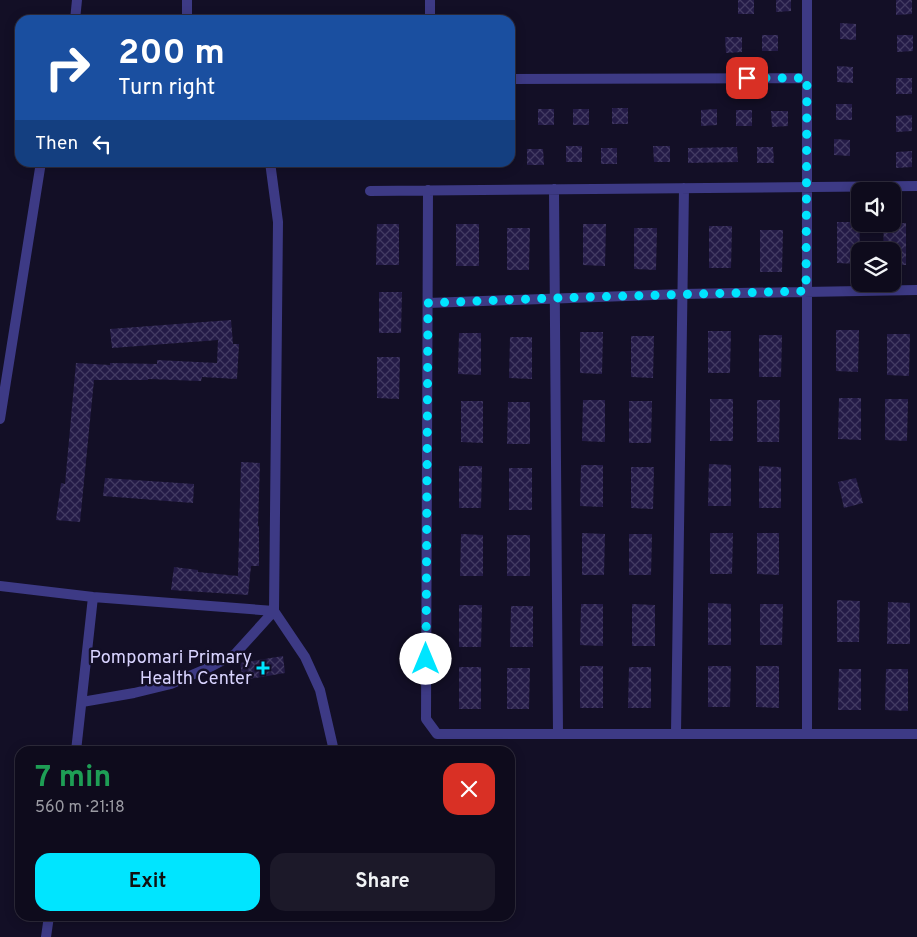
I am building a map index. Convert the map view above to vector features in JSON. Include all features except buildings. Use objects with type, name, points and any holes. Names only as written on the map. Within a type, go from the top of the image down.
[{"type":"street","points":[[76,15],[77,0]]},
{"type":"street","points":[[187,15],[188,0]]},
{"type":"street","points":[[430,0],[430,15]]},
{"type":"street","points":[[807,0],[807,733]]},
{"type":"street","points":[[515,79],[807,78]]},
{"type":"street","points":[[0,419],[40,167]]},
{"type":"street","points":[[271,167],[278,222],[274,611],[305,657],[320,690],[333,746]]},
{"type":"street","points":[[370,191],[917,186]]},
{"type":"street","points":[[676,733],[684,188]]},
{"type":"street","points":[[554,189],[558,734]]},
{"type":"street","points":[[428,190],[426,719],[437,734],[917,734]]},
{"type":"street","points":[[428,303],[682,294],[917,290]]},
{"type":"street","points":[[0,586],[94,597],[274,611]]},
{"type":"street","points":[[77,746],[94,597]]},
{"type":"street","points":[[82,702],[171,684],[208,668],[235,654],[274,611]]},
{"type":"street","points":[[46,937],[48,921]]},
{"type":"place","name":"Pompomari Primary Health Center","points":[[263,668]]},
{"type":"route","points":[[426,659],[428,303],[806,291],[807,78],[747,78]]}]
